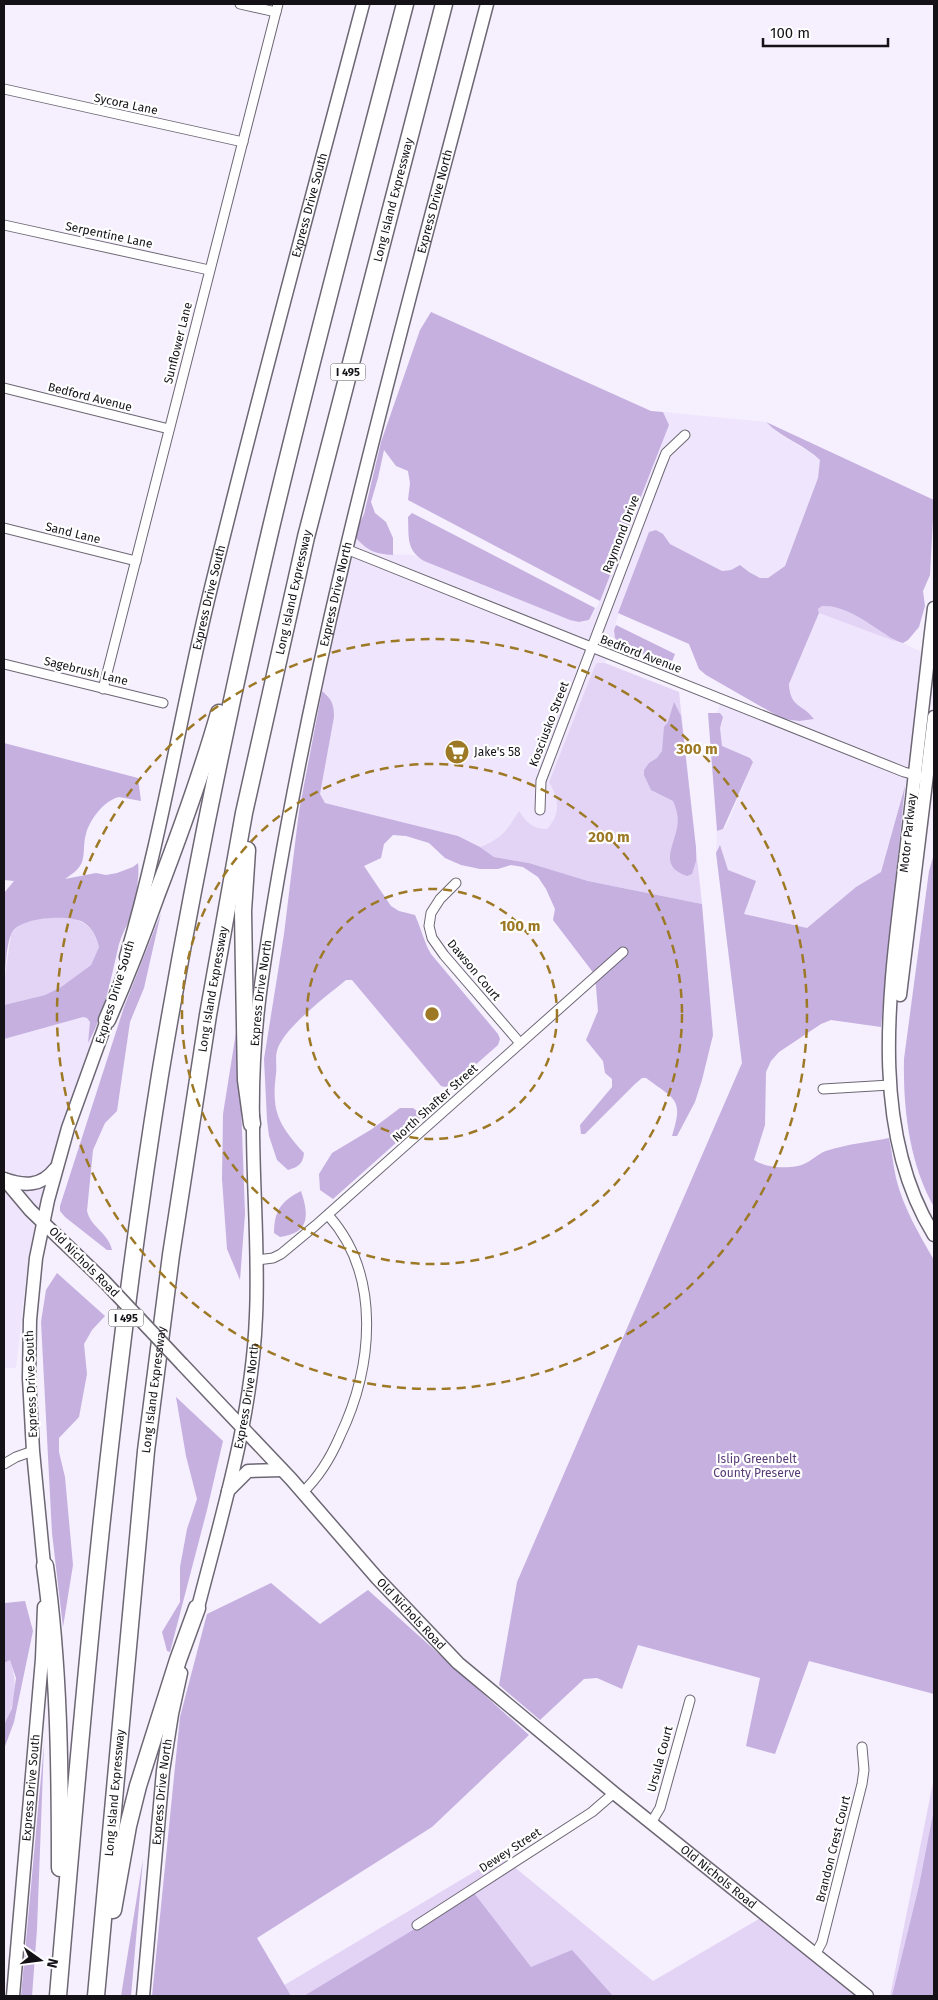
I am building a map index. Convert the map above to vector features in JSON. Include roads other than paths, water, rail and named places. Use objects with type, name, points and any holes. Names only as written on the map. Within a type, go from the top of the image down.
[{"type":"highway","name":"I 495","points":[[58,1996],[102,1521],[116,1391],[160,1075],[191,904],[244,646],[297,420],[405,4]]},
{"type":"highway","name":"Long Island Expressway","points":[[97,1990],[138,1529],[162,1323],[198,1075],[244,812],[318,487],[444,4]]},
{"type":"highway","points":[[107,1020],[123,984],[197,786],[219,712],[227,677],[244,646]]},
{"type":"highway","points":[[244,812],[247,848],[243,911],[246,1080],[252,1124]]},
{"type":"highway","points":[[45,1566],[52,1618],[58,1709],[60,1880],[63,1938]]},
{"type":"highway","points":[[97,1990],[134,1799],[178,1660],[198,1608]]},
{"type":"main road","name":"Express Drive South","points":[[13,1996],[42,1659],[45,1566],[30,1412],[29,1329],[36,1258],[57,1165],[68,1128],[107,1020],[143,894],[198,641],[231,507],[363,4]]},
{"type":"main road","name":"Express Drive North","points":[[143,1996],[167,1743],[178,1685],[228,1492],[242,1428],[253,1361],[257,1260],[252,1124],[257,1014],[266,953],[304,740],[346,550],[487,4]]},
{"type":"main road","name":"Motor Parkway","points":[[921,776],[934,608]]},
{"type":"main road","name":"Motor Parkway","points":[[934,717],[921,776],[897,936],[889,1029],[890,1085],[894,1122],[903,1166],[918,1205],[934,1235]]},
{"type":"main road","points":[[4,1179],[23,1184],[36,1183],[46,1179],[57,1165]]},
{"type":"main road","name":"Old Nichols Road","points":[[4,1179],[43,1222],[104,1281],[282,1470],[377,1578],[444,1650],[523,1719],[866,1996]]},
{"type":"main road","points":[[228,1492],[248,1472],[282,1470]]},
{"type":"street","points":[[240,4],[277,8]]},
{"type":"street","name":"Sunflower Lane","points":[[103,689],[277,8]]},
{"type":"street","name":"Sycora Lane","points":[[4,89],[242,142]]},
{"type":"street","name":"Serpentine Lane","points":[[4,225],[209,270]]},
{"type":"street","name":"Bedford Avenue","points":[[4,388],[169,429]]},
{"type":"street","name":"Raymond Drive","points":[[591,648],[666,453],[685,435]]},
{"type":"street","name":"Sand Lane","points":[[4,528],[136,561]]},
{"type":"street","name":"Bedford Avenue","points":[[346,550],[591,648],[921,776]]},
{"type":"street","name":"Kosciusko Street","points":[[540,810],[541,781],[591,648]]},
{"type":"street","name":"Sagebrush Lane","points":[[4,664],[163,703]]},
{"type":"street","name":"Dawson Court","points":[[456,883],[440,899],[431,913],[429,926],[432,938],[444,955],[520,1043]]},
{"type":"street","name":"North Shafter Street","points":[[257,1260],[273,1258],[281,1254],[328,1215],[623,952]]},
{"type":"street","points":[[823,1089],[890,1085]]},
{"type":"street","points":[[302,1492],[322,1470],[348,1420],[361,1377],[367,1341],[366,1306],[355,1257],[339,1228],[328,1215]]},
{"type":"street","points":[[4,1464],[21,1454],[33,1451]]},
{"type":"street","name":"Ursula Court","points":[[651,1823],[660,1808],[690,1700]]},
{"type":"street","name":"Brandon Crest Court","points":[[815,1955],[822,1942],[862,1784],[864,1770],[862,1747]]},
{"type":"street","name":"Dewey Street","points":[[418,1925],[592,1812],[614,1793]]},
{"type":"place","name":"Jake's 58","points":[[457,752]]},
{"type":"park label","name":"Islip Greenbelt County Preserve","points":[[757,1466]]}]
